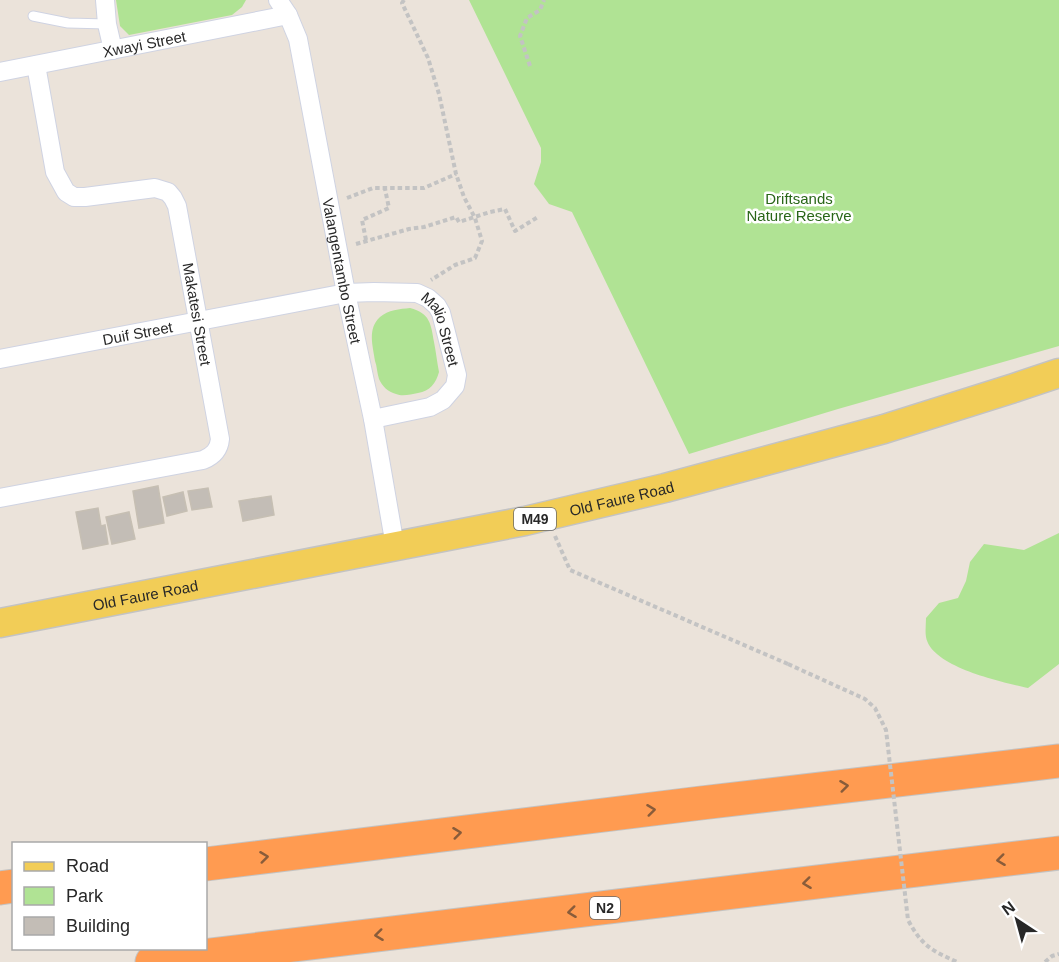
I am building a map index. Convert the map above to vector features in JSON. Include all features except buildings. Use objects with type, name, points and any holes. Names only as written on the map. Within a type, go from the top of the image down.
[{"type":"highway","points":[[207,864],[1059,761]]},
{"type":"highway","name":"N2","points":[[152,962],[1059,853]]},
{"type":"main road","name":"Old Faure Road","points":[[0,623],[525,521],[665,488],[884,429],[1059,373]]},
{"type":"street","points":[[105,0],[107,24],[113,50]]},
{"type":"street","name":"Xwayi Street","points":[[0,72],[113,50],[283,7]]},
{"type":"street","name":"Valangentambo Street","points":[[283,7],[298,39],[346,293],[373,419],[395,546]]},
{"type":"street","name":"Makatesi Street","points":[[0,498],[203,460],[210,458],[217,450],[220,439],[177,206],[168,192],[155,188],[85,197],[74,197],[66,192],[55,172],[36,65]]},
{"type":"street","name":"Duif Street","points":[[0,359],[346,293]]},
{"type":"street","name":"Malio Street","points":[[346,293],[417,293],[428,298],[441,313],[458,375],[451,393],[443,400],[430,406],[373,419]]},
{"type":"lane","points":[[33,16],[64,23],[107,24]]},
{"type":"path","points":[[404,0],[402,3],[428,58],[439,94],[456,174],[482,241],[475,258],[454,265],[417,293]]},
{"type":"path","points":[[530,66],[520,36],[527,18],[540,10],[544,0]]},
{"type":"path","points":[[329,204],[373,189],[424,188],[456,174]]},
{"type":"path","points":[[366,240],[362,220],[389,208],[385,189]]},
{"type":"path","points":[[338,248],[456,217],[459,222],[490,212],[506,210],[514,231],[538,217]]},
{"type":"path","points":[[552,530],[570,570],[866,699],[876,708],[886,730],[908,920],[916,937],[932,951],[957,962]]},
{"type":"path","points":[[1045,962],[1059,954]]},
{"type":"green space","points":[[116,0],[246,0],[242,7],[232,15],[129,35],[120,26]]},
{"type":"green space","name":"Driftsands Nature Reserve","points":[[469,0],[1059,0],[1059,346],[689,454],[572,212],[549,204],[534,184],[541,162],[541,148]]},
{"type":"green space","points":[[410,308],[422,313],[428,320],[432,330],[439,372],[434,383],[426,390],[401,395],[388,390],[379,379],[372,332],[376,322],[383,315],[394,310]]},
{"type":"green space","points":[[1059,533],[1059,664],[1028,688],[969,672],[940,657],[931,648],[926,637],[926,618],[939,603],[958,598],[966,581],[970,562],[984,544],[1024,550]]}]
